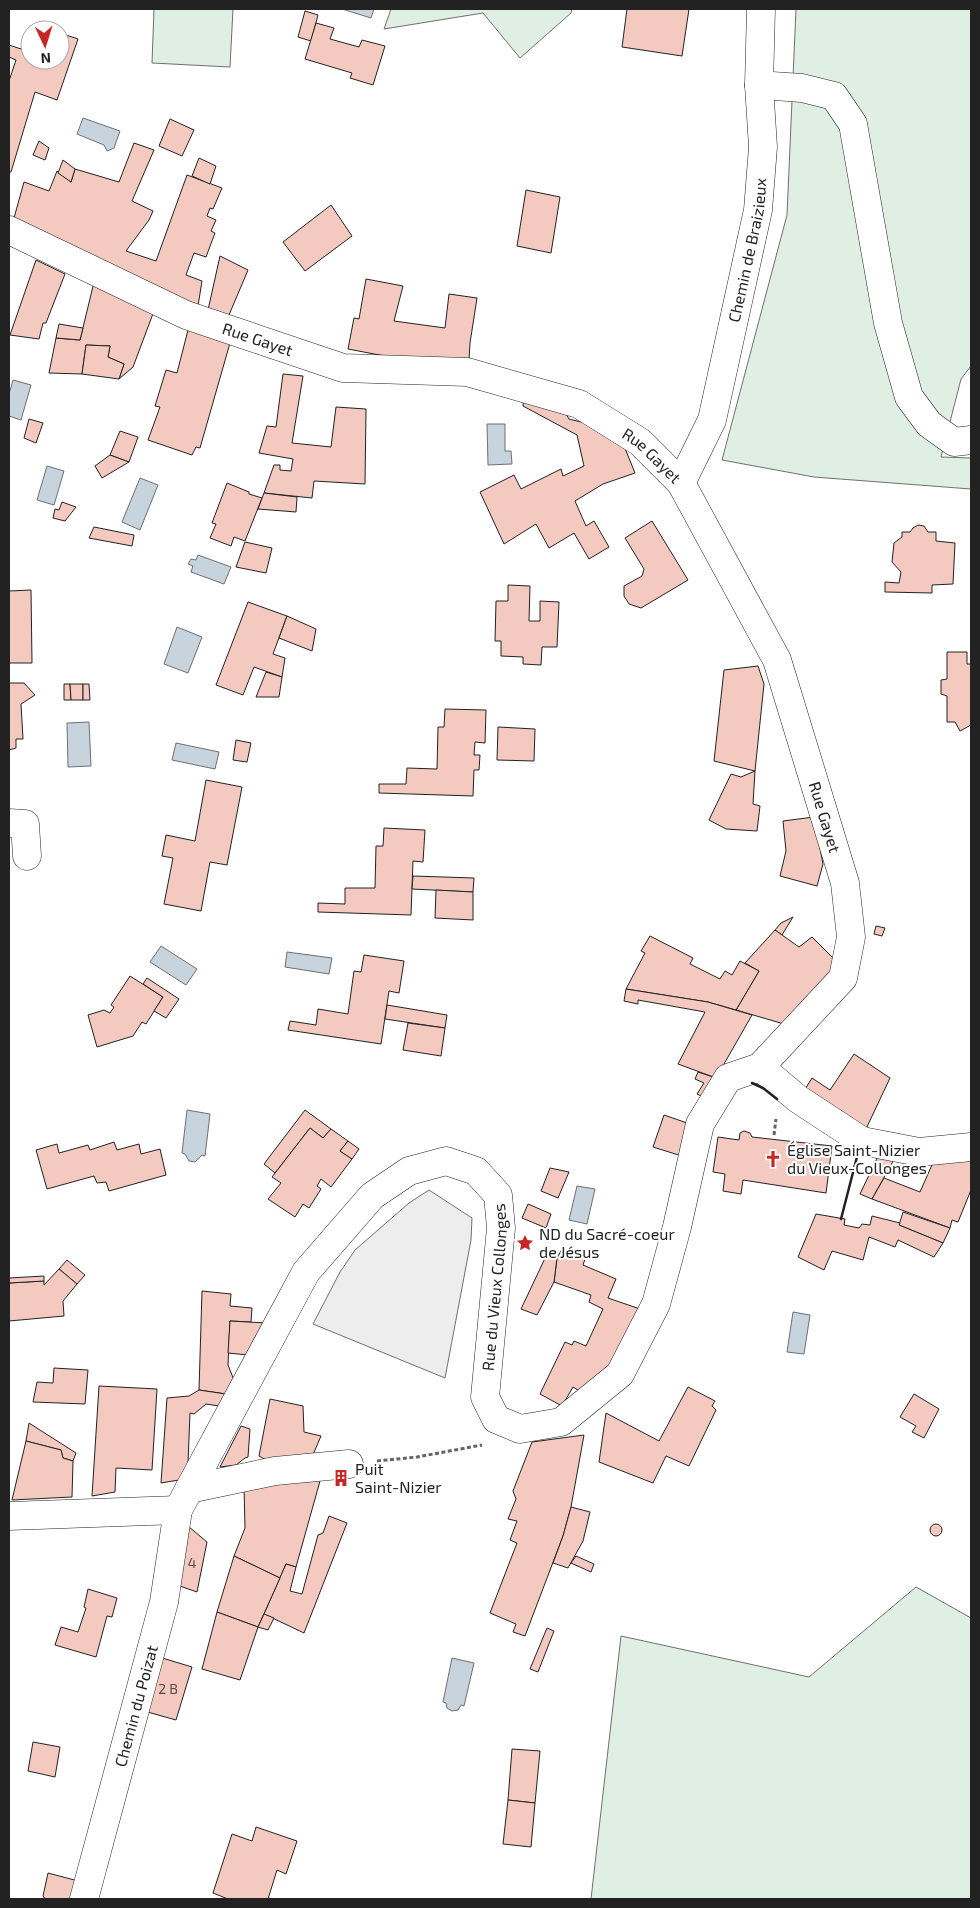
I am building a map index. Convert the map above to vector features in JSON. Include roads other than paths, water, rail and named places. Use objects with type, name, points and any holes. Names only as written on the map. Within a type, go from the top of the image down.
[{"type":"street","name":"Chemin de Braizieux","points":[[681,483],[712,420],[758,210],[763,147],[759,85],[761,9]]},
{"type":"street","points":[[759,85],[802,88],[834,96],[853,124],[888,323],[909,398],[929,424],[954,442],[971,440]]},
{"type":"street","name":"Rue Gayet","points":[[9,230],[186,315],[343,368],[467,372],[579,404],[640,442],[681,483],[778,660],[845,883],[851,937],[843,978],[760,1067]]},
{"type":"street","points":[[9,823],[25,824],[27,856]]},
{"type":"street","points":[[760,1067],[798,1099],[862,1141],[919,1152],[971,1147]]},
{"type":"street","name":"Rue du Vieux Collonges","points":[[184,1500],[306,1272],[372,1196],[409,1171],[446,1161],[476,1171],[498,1195],[502,1228],[485,1397],[496,1419],[520,1429],[561,1422],[620,1374],[656,1304],[677,1227],[700,1124],[728,1078],[760,1067]]},
{"type":"street","points":[[9,1516],[184,1500],[275,1471],[349,1464]]},
{"type":"street","name":"Chemin du Poizat","points":[[84,1899],[164,1602],[184,1500]]},
{"type":"place","name":"Église Saint-Nizier du Vieux-Collonges","points":[[773,1159]]},
{"type":"place","name":"ND du Sacré-coeur de Jésus","points":[[525,1243]]},
{"type":"place","name":"Puit Saint-Nizier","points":[[341,1478]]}]
